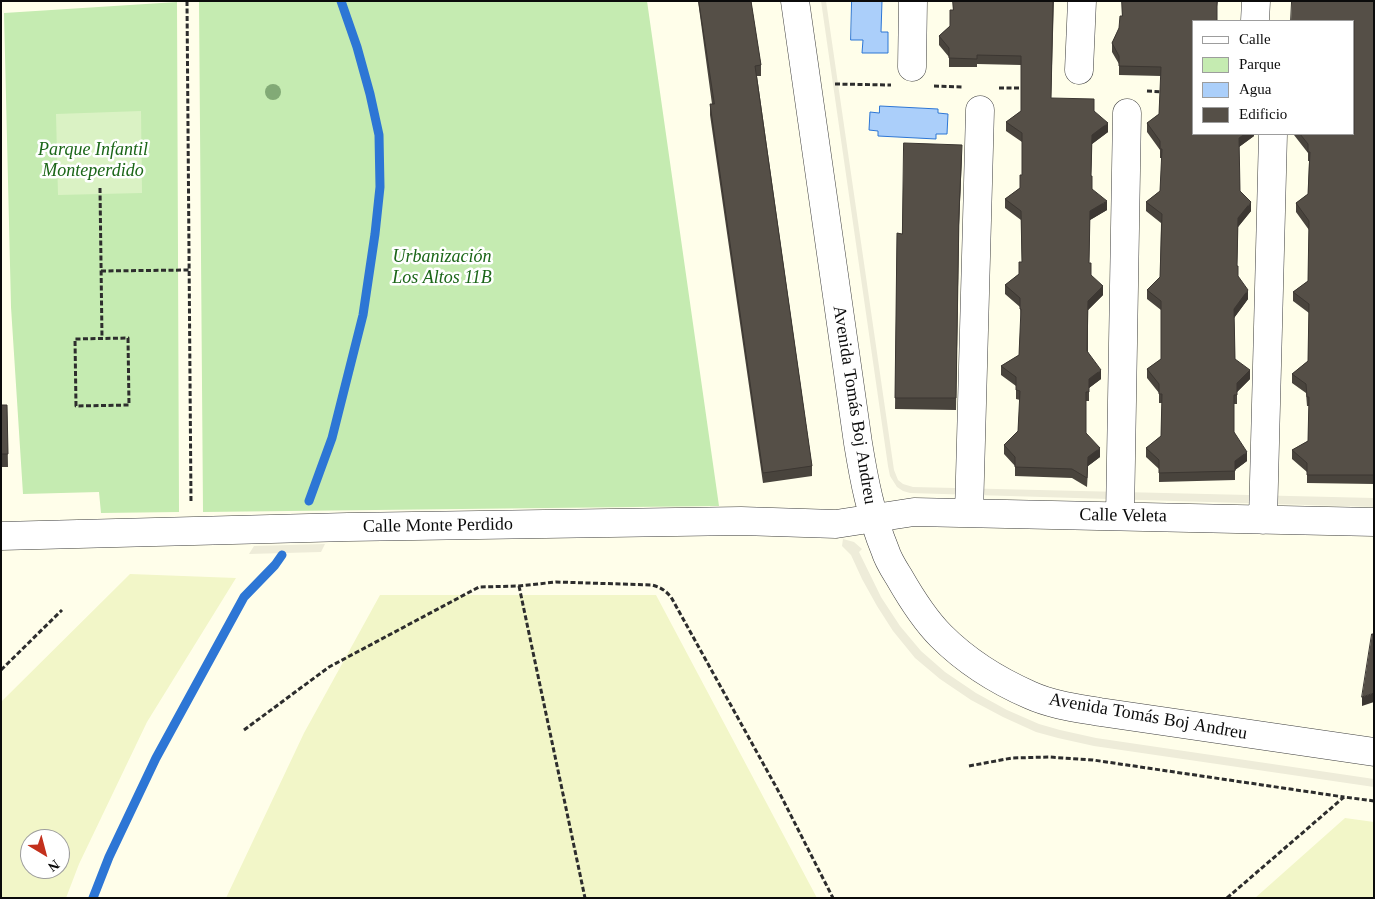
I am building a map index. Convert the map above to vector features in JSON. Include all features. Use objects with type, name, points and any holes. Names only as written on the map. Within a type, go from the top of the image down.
[{"type":"street","name":"Avenida Tomás Boj Andreu","points":[[795,1],[864,481],[873,518],[886,552],[919,610],[941,636],[971,662],[1031,696],[1062,705],[1100,712],[1374,752]]},
{"type":"street","points":[[912,80],[914,1]]},
{"type":"street","points":[[1079,70],[1082,1]]},
{"type":"street","points":[[1255,20],[1256,1]]},
{"type":"street","points":[[969,513],[980,110]]},
{"type":"street","points":[[1120,516],[1127,113]]},
{"type":"street","points":[[1263,520],[1273,135]]},
{"type":"street","name":"Calle Veleta","points":[[873,518],[914,512],[1374,522]]},
{"type":"street","name":"Calle Monte Perdido","points":[[1,536],[258,529],[741,521],[836,524],[873,518]]},
{"type":"path","points":[[187,1],[191,507]]},
{"type":"path","points":[[836,84],[912,80],[966,87]]},
{"type":"path","points":[[996,88],[1035,89]]},
{"type":"path","points":[[1144,91],[1164,92]]},
{"type":"path","points":[[100,188],[102,338]]},
{"type":"path","points":[[101,272],[189,270]]},
{"type":"path","points":[[102,338],[128,338],[129,405],[76,406],[75,339],[102,338]]},
{"type":"path","points":[[244,730],[329,668],[479,587],[519,586],[556,582],[652,585],[660,587],[671,596],[780,794],[833,898]]},
{"type":"path","points":[[519,586],[586,898]]},
{"type":"path","points":[[1,670],[62,610]]},
{"type":"path","points":[[969,766],[1012,758],[1040,757],[1093,760],[1374,801]]},
{"type":"path","points":[[1227,898],[1344,797]]},
{"type":"green space","name":"Urbanización Los Altos 11B","points":[[199,1],[647,1],[719,506],[203,512]]},
{"type":"green space","name":"Parque Infantil Monteperdido","points":[[177,2],[179,512],[101,513],[99,492],[23,494],[11,307],[4,13]]},
{"type":"green space","points":[[141,111],[142,193],[58,195],[56,114]]},
{"type":"green space","points":[[130,574],[236,578],[147,722],[79,864],[66,898],[1,898],[1,702]]},
{"type":"green space","points":[[380,595],[656,595],[817,898],[226,898],[304,733]]},
{"type":"green space","points":[[1345,818],[1374,822],[1374,898],[1255,898]]},
{"type":"shaded area","points":[[821,1],[826,1],[894,470],[898,480],[903,484],[913,487],[1374,498],[1374,507],[910,493],[897,487],[890,476],[888,466]]},
{"type":"shaded area","points":[[843,539],[854,542],[862,549],[859,552],[881,597],[900,626],[921,651],[945,672],[976,693],[1007,710],[1039,724],[1096,738],[1374,779],[1374,787],[1094,746],[1036,732],[1003,717],[971,700],[940,679],[915,658],[893,631],[877,606],[851,555],[842,546]]},
{"type":"shaded area","points":[[325,544],[321,552],[249,554],[254,546]]},
{"type":"water","points":[[852,1],[882,1],[881,32],[888,32],[888,53],[862,53],[863,40],[851,40]]},
{"type":"water","points":[[880,106],[938,109],[938,113],[948,114],[947,134],[936,134],[936,139],[878,136],[878,131],[869,130],[870,112],[879,113]]},
{"type":"building","points":[[699,1],[751,1],[761,65],[755,66],[812,466],[763,473],[710,104],[714,104]]},
{"type":"building","points":[[953,1],[1053,1],[1051,98],[1094,99],[1094,111],[1108,123],[1092,135],[1092,189],[1107,201],[1090,211],[1089,263],[1091,263],[1091,275],[1103,286],[1088,301],[1087,351],[1101,370],[1089,379],[1089,392],[1086,392],[1086,433],[1100,448],[1088,457],[1087,478],[1072,469],[1015,467],[1015,457],[1004,445],[1018,431],[1020,391],[1016,390],[1016,377],[1001,366],[1019,355],[1020,298],[1005,285],[1019,274],[1019,262],[1022,262],[1021,211],[1005,199],[1020,188],[1020,175],[1022,175],[1022,133],[1006,122],[1021,111],[1021,56],[977,55],[977,59],[949,58],[949,48],[939,36],[950,26],[950,10],[953,10]]},
{"type":"building","points":[[1122,1],[1217,1],[1217,20],[1192,20],[1192,135],[1244,135],[1239,138],[1240,191],[1251,202],[1238,218],[1237,266],[1238,276],[1248,290],[1234,309],[1235,359],[1250,370],[1237,383],[1237,395],[1234,395],[1234,432],[1247,452],[1235,461],[1235,471],[1159,473],[1159,460],[1146,448],[1161,436],[1162,394],[1159,394],[1159,384],[1147,369],[1161,359],[1161,301],[1147,290],[1160,277],[1162,214],[1146,202],[1160,191],[1162,149],[1160,149],[1160,141],[1147,123],[1159,114],[1161,67],[1119,66],[1119,56],[1112,43],[1119,28],[1120,16],[1122,16]]},
{"type":"building","points":[[1292,1],[1374,1],[1374,475],[1307,475],[1307,463],[1292,450],[1308,441],[1309,397],[1307,397],[1306,384],[1292,374],[1308,361],[1309,304],[1293,292],[1308,281],[1309,221],[1296,203],[1308,194],[1310,152],[1308,152],[1308,144],[1301,135],[1355,135],[1355,20],[1291,20]]},
{"type":"building","points":[[904,143],[962,145],[956,398],[895,398],[897,233],[902,234]]},
{"type":"building","points":[[1,405],[7,405],[8,454],[1,454]]},
{"type":"building","points":[[1372,634],[1374,634],[1374,693],[1362,697]]},
{"type":"waterway","points":[[309,501],[332,438],[363,315],[380,187],[379,135],[357,47],[341,1]]},
{"type":"waterway","points":[[93,898],[109,857],[156,758],[244,597],[275,565],[282,555]]}]
